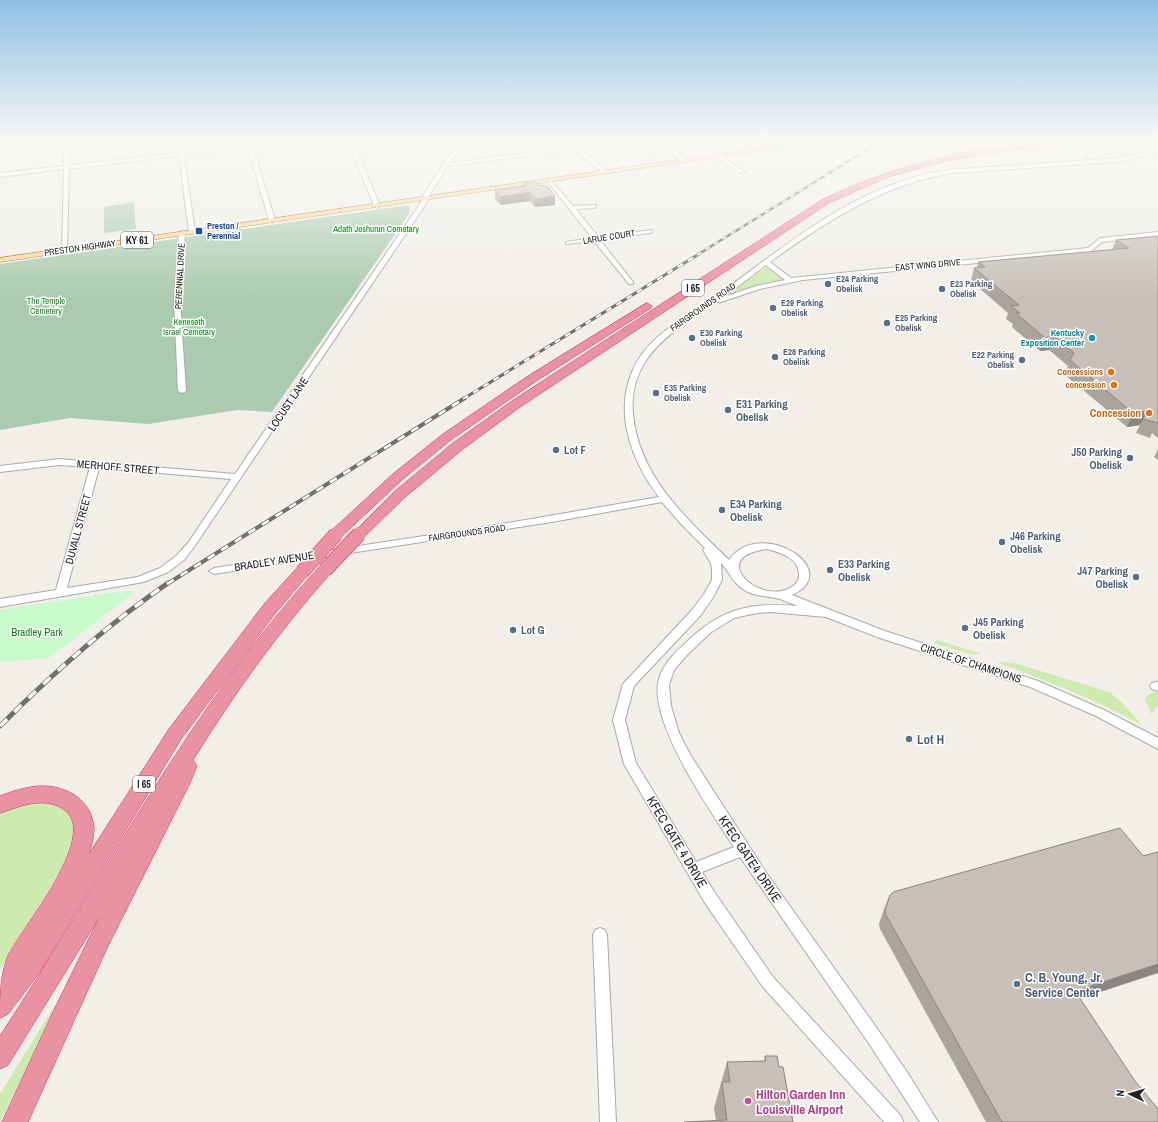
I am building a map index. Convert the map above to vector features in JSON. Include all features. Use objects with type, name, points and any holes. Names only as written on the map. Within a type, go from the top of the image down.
[{"type":"highway","name":"I 65","points":[[4,1001],[31,965],[176,734],[271,607],[336,534],[420,458],[455,431],[504,397],[823,193]]},
{"type":"highway","name":"I 65","points":[[0,1057],[51,978],[200,733],[246,666],[304,592],[359,534],[399,495],[471,436],[516,404],[826,202],[845,193]]},
{"type":"highway","points":[[15,1122],[111,916],[168,811],[188,767],[200,733]]},
{"type":"highway","points":[[0,804],[21,797],[49,795],[71,801],[82,812],[85,820],[84,838],[78,858],[70,875],[16,963],[4,1001]]},
{"type":"main road","name":"PRESTON HIGHWAY","points":[[0,260],[464,193]]},
{"type":"street","points":[[64,250],[66,193]]},
{"type":"street","name":"PERENNIAL DRIVE","points":[[187,193],[192,232]]},
{"type":"street","points":[[264,193],[272,220]]},
{"type":"street","points":[[372,193],[377,206]]},
{"type":"street","name":"LOCUST LANE","points":[[60,594],[140,580],[164,570],[180,558],[188,549],[382,265],[428,193]]},
{"type":"street","points":[[560,193],[631,283]]},
{"type":"street","name":"FAIRGROUNDS ROAD","points":[[334,552],[491,530],[664,499],[645,470],[634,444],[629,418],[630,391],[636,372],[650,350],[675,326],[700,310],[766,262],[841,213],[876,193]]},
{"type":"street","points":[[572,208],[594,206]]},
{"type":"street","name":"LARUE COURT","points":[[568,243],[650,231]]},
{"type":"street","name":"PERENNIAL DRIVE","points":[[182,234],[177,301],[182,391]]},
{"type":"street","name":"EAST WING DRIVE","points":[[700,310],[741,293],[789,280],[857,272],[1090,250],[1100,240],[1158,234]]},
{"type":"street","points":[[766,262],[789,280]]},
{"type":"street","name":"MERHOFF STREET","points":[[0,469],[59,462],[237,477]]},
{"type":"street","name":"DUVALL STREET","points":[[60,594],[95,465]]},
{"type":"street","points":[[664,499],[680,517],[733,569],[736,577],[754,590],[765,594],[789,592],[798,588],[804,581],[806,573],[803,565],[789,552],[767,546],[746,550],[738,555],[734,561],[733,569]]},
{"type":"street","name":"KFEC GATE 4 DRIVE","points":[[701,538],[716,563],[717,580],[696,613],[629,684],[619,720],[630,764],[710,898],[768,982],[895,1122]]},
{"type":"street","name":"BRADLEY AVENUE","points":[[214,570],[334,552]]},
{"type":"street","points":[[0,603],[60,594]]},
{"type":"street","name":"CIRCLE OF CHAMPIONS","points":[[778,594],[881,634],[1034,684],[1100,713],[1158,744]]},
{"type":"street","name":"KFEC GATE4 DRIVE","points":[[826,613],[795,609],[765,608],[737,613],[719,621],[680,654],[670,665],[663,683],[663,696],[669,721],[674,732],[696,774],[742,850],[862,1019],[930,1122]]},
{"type":"street","points":[[693,869],[742,850]]},
{"type":"street","points":[[600,935],[608,1122]]},
{"type":"green space","points":[[134,202],[136,229],[104,233],[104,207]]},
{"type":"green space","name":"Keneseth Israel Cemetary","points":[[410,205],[409,214],[272,412],[237,410],[148,424],[70,418],[0,430],[0,264]]},
{"type":"green space","points":[[767,267],[782,278],[782,280],[734,292],[732,291]]},
{"type":"green space","name":"Bradley Park","points":[[124,591],[136,591],[49,658],[0,662],[0,610]]},
{"type":"green space","points":[[937,640],[982,654],[969,654],[934,643]]},
{"type":"green space","points":[[996,662],[1014,663],[1109,692],[1122,702],[1142,725],[1070,691]]},
{"type":"green space","points":[[1154,692],[1158,692],[1158,706],[1154,709],[1152,715],[1145,700],[1146,696]]},
{"type":"green space","points":[[45,800],[72,812],[76,845],[0,969],[0,810]]},
{"type":"green space","points":[[55,1005],[58,1005],[0,1122],[0,1094]]},
{"type":"building","points":[[497,193],[522,193],[500,197]]},
{"type":"building","points":[[531,193],[553,193],[555,196],[535,199]]},
{"type":"building","name":"Kentucky Exposition Center","points":[[1158,236],[1157,423],[1143,419],[1148,411],[1133,413],[1070,360],[1074,353],[1054,336],[1045,338],[1016,313],[1020,313],[1011,306],[1019,305],[974,268],[985,267],[978,262],[1129,248],[1116,240]]},
{"type":"building","name":"C. B. Young, Jr. Service Center","points":[[1120,828],[1143,856],[1158,852],[1158,964],[1075,991],[1135,1081],[1158,1109],[1158,1122],[1002,1122],[886,915],[885,910],[890,895],[893,892]]},
{"type":"building","points":[[765,1056],[777,1056],[779,1067],[783,1067],[793,1122],[684,1122],[727,1120],[722,1082],[730,1082],[727,1062],[766,1061]]},
{"type":"railway","points":[[697,255],[796,193]]},
{"type":"railway","points":[[463,399],[699,254]]},
{"type":"railway","points":[[167,584],[465,398]]},
{"type":"railway","points":[[0,726],[102,633],[168,583]]},
{"type":"place","name":"Preston / Perennial","points":[[199,231]]},
{"type":"place","name":"E24 Parking Obelisk","points":[[828,284]]},
{"type":"place","name":"E23 Parking Obelisk","points":[[942,289]]},
{"type":"place","name":"E29 Parking Obelisk","points":[[773,308]]},
{"type":"place","name":"E25 Parking Obelisk","points":[[887,323]]},
{"type":"place","name":"E30 Parking Obelisk","points":[[692,338]]},
{"type":"place","name":"Kentucky Exposition Center","points":[[1092,338]]},
{"type":"place","name":"E28 Parking Obelisk","points":[[775,357]]},
{"type":"place","name":"E22 Parking Obelisk","points":[[1022,360]]},
{"type":"place","name":"Concessions","points":[[1111,372]]},
{"type":"place","name":"concession","points":[[1114,385]]},
{"type":"place","name":"E35 Parking Obelisk","points":[[656,393]]},
{"type":"place","name":"E31 Parking Obelisk","points":[[728,410]]},
{"type":"place","name":"Concession","points":[[1149,413]]},
{"type":"place","name":"Lot F","points":[[556,450]]},
{"type":"place","name":"J50 Parking Obelisk","points":[[1130,458]]},
{"type":"place","name":"E34 Parking Obelisk","points":[[722,510]]},
{"type":"place","name":"J46 Parking Obelisk","points":[[1002,542]]},
{"type":"place","name":"E33 Parking Obelisk","points":[[830,570]]},
{"type":"place","name":"J47 Parking Obelisk","points":[[1136,577]]},
{"type":"place","name":"J45 Parking Obelisk","points":[[965,628]]},
{"type":"place","name":"Lot G","points":[[513,630]]},
{"type":"place","name":"Lot H","points":[[909,739]]},
{"type":"place","name":"C. B. Young, Jr. Service Center","points":[[1017,984]]},
{"type":"place","name":"Hilton Garden Inn Louisville Airport","points":[[748,1101]]},
{"type":"park label","name":"Adath Jeshurun Cemetary","points":[[376,229]]},
{"type":"park label","name":"The Temple Cemetery","points":[[46,306]]}]
